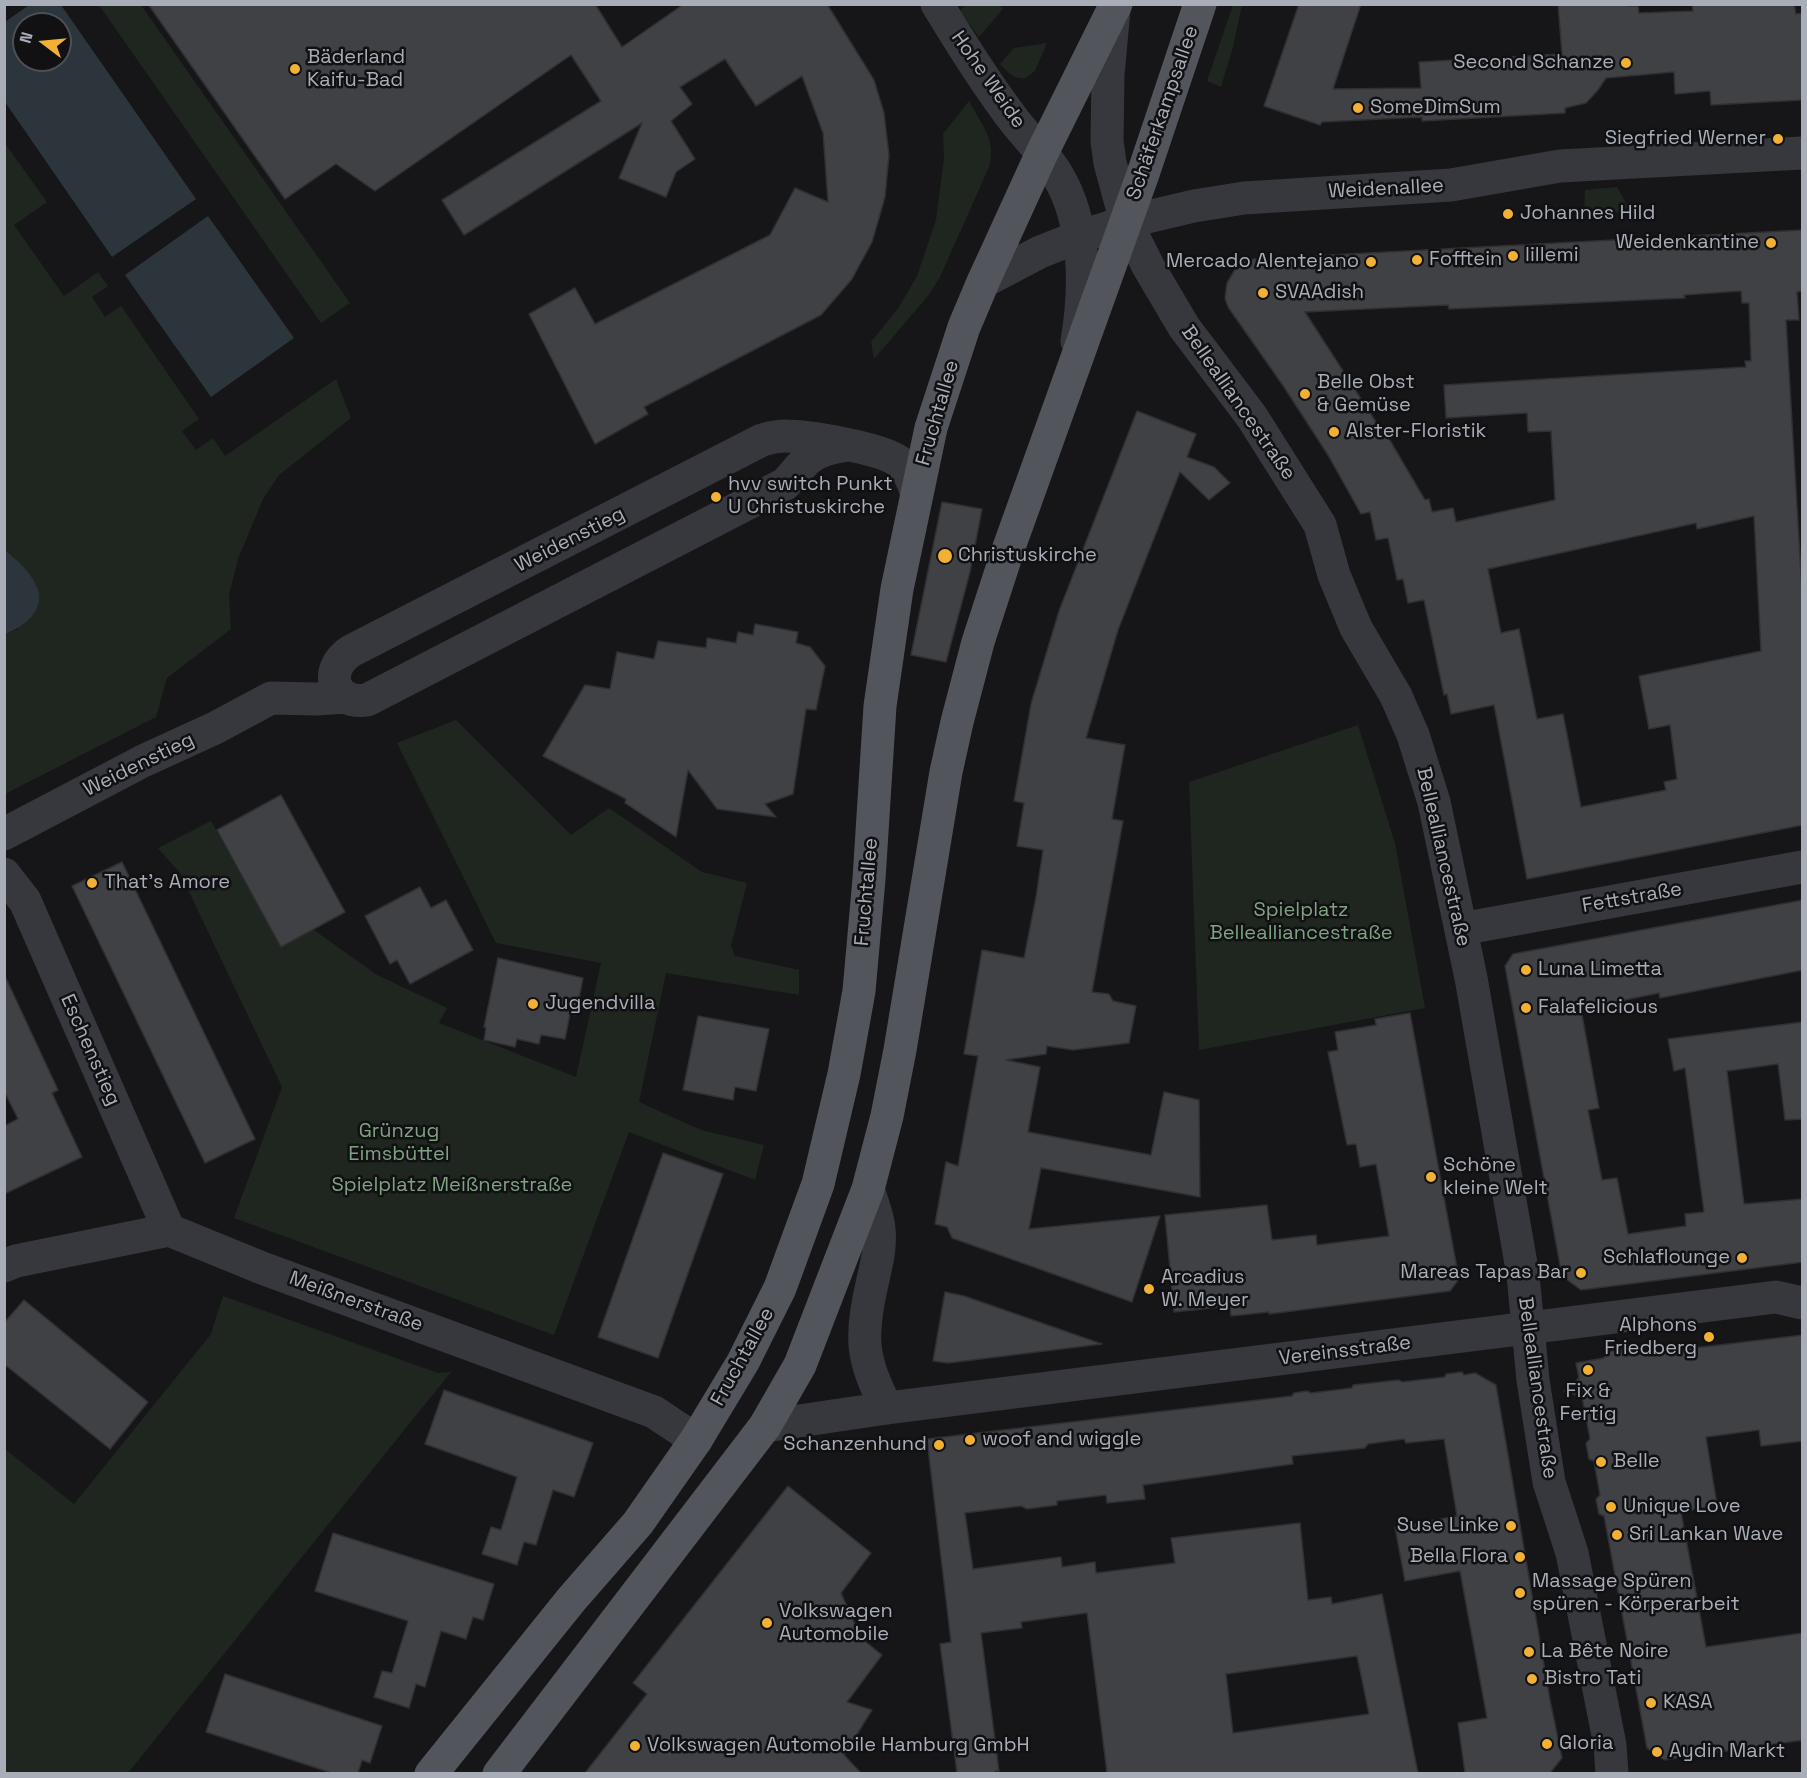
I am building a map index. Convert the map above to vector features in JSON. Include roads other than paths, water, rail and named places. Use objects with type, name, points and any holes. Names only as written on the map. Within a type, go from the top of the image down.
[{"type":"main road","name":"Schäferkampsallee","points":[[1126,222],[1200,4]]},
{"type":"main road","points":[[1042,153],[1115,6]]},
{"type":"main road","name":"Fruchtallee","points":[[430,1773],[571,1600],[638,1523],[696,1440],[743,1362],[780,1288],[818,1184],[844,1074],[859,991],[880,706],[897,589],[916,492],[931,428],[964,327],[1042,153]]},
{"type":"main road","points":[[499,1773],[765,1426],[800,1365],[868,1189],[887,1116],[957,722],[978,642],[1004,562],[1126,222]]},
{"type":"street","name":"Hohe Weide","points":[[937,4],[977,70],[1012,119],[1042,153]]},
{"type":"street","name":"Bellealliancestraße","points":[[1115,6],[1108,74],[1107,141],[1110,163],[1126,222],[1148,267],[1184,327],[1252,417],[1320,525],[1334,575],[1356,628],[1396,696],[1413,735],[1434,802],[1461,928],[1522,1275],[1533,1380],[1549,1482],[1572,1553],[1610,1745],[1612,1773]]},
{"type":"street","points":[[1042,153],[1058,175],[1067,193],[1078,237],[1082,278],[1081,317],[1076,350],[1067,384]]},
{"type":"street","name":"Weidenallee","points":[[983,282],[1040,252],[1078,237],[1126,222],[1194,206],[1266,196],[1451,185],[1560,166],[1803,153]]},
{"type":"street","name":"Weidenstieg","points":[[346,697],[336,686],[334,672],[337,662],[351,651],[762,440],[785,436],[869,450],[895,459],[907,470],[916,492]]},
{"type":"street","name":"Weidenstieg","points":[[4,834],[143,761],[215,728],[271,698],[346,697],[359,701],[367,700],[785,483],[814,454],[828,448],[847,445]]},
{"type":"street","name":"Fettstraße","points":[[1461,928],[1803,867]]},
{"type":"street","name":"Eschenstieg","points":[[4,874],[25,901],[169,1230]]},
{"type":"street","points":[[868,1189],[879,1228],[879,1256],[866,1314],[865,1354],[873,1380],[887,1407]]},
{"type":"street","points":[[4,1266],[16,1261],[169,1230]]},
{"type":"street","name":"Meißnerstraße","points":[[169,1230],[262,1268],[654,1412],[696,1440]]},
{"type":"street","name":"Vereinsstraße","points":[[765,1426],[887,1407],[1776,1297],[1803,1303]]},
{"type":"place","name":"Second Schanze","points":[[1626,63]]},
{"type":"place","name":"Bäderland Kaifu-Bad","points":[[295,69]]},
{"type":"place","name":"SomeDimSum","points":[[1358,108]]},
{"type":"place","name":"Siegfried Werner","points":[[1778,139]]},
{"type":"place","name":"Johannes Hild","points":[[1508,214]]},
{"type":"place","name":"Weidenkantine","points":[[1771,243]]},
{"type":"place","name":"lillemi","points":[[1513,256]]},
{"type":"place","name":"Fofftein","points":[[1417,260]]},
{"type":"place","name":"Mercado Alentejano","points":[[1371,262]]},
{"type":"place","name":"SVAAdish","points":[[1263,293]]},
{"type":"place","name":"Belle Obst & Gemüse","points":[[1305,394]]},
{"type":"place","name":"Alster-Floristik","points":[[1334,432]]},
{"type":"place","name":"hvv switch Punkt U Christuskirche","points":[[716,497]]},
{"type":"place","name":"Christuskirche","points":[[945,556]]},
{"type":"place","name":"That's Amore","points":[[92,883]]},
{"type":"place","name":"Luna Limetta","points":[[1526,970]]},
{"type":"place","name":"Jugendvilla","points":[[533,1004]]},
{"type":"place","name":"Falafelicious","points":[[1526,1008]]},
{"type":"place","name":"Schöne kleine Welt","points":[[1431,1177]]},
{"type":"place","name":"Schlaflounge","points":[[1742,1258]]},
{"type":"place","name":"Mareas Tapas Bar","points":[[1581,1273]]},
{"type":"place","name":"Arcadius W. Meyer","points":[[1149,1289]]},
{"type":"place","name":"Alphons Friedberg","points":[[1709,1337]]},
{"type":"place","name":"Fix & Fertig","points":[[1588,1370]]},
{"type":"place","name":"woof and wiggle","points":[[970,1440]]},
{"type":"place","name":"Schanzenhund","points":[[939,1445]]},
{"type":"place","name":"Belle","points":[[1601,1462]]},
{"type":"place","name":"Unique Love","points":[[1611,1507]]},
{"type":"place","name":"Suse Linke","points":[[1511,1526]]},
{"type":"place","name":"Sri Lankan Wave","points":[[1617,1535]]},
{"type":"place","name":"Bella Flora","points":[[1520,1557]]},
{"type":"place","name":"Massage Spüren spüren - Körperarbeit","points":[[1520,1593]]},
{"type":"place","name":"Volkswagen Automobile","points":[[767,1623]]},
{"type":"place","name":"La Bête Noire","points":[[1529,1652]]},
{"type":"place","name":"Bistro Tati","points":[[1532,1679]]},
{"type":"place","name":"KASA","points":[[1651,1703]]},
{"type":"place","name":"Gloria","points":[[1547,1744]]},
{"type":"place","name":"Volkswagen Automobile Hamburg GmbH","points":[[635,1746]]},
{"type":"place","name":"Aydin Markt","points":[[1657,1752]]},
{"type":"park label","name":"Spielplatz Bellealliancestraße","points":[[1301,922]]},
{"type":"park label","name":"Grünzug Eimsbüttel","points":[[399,1144]]},
{"type":"park label","name":"Spielplatz Meißnerstraße","points":[[452,1186]]}]
